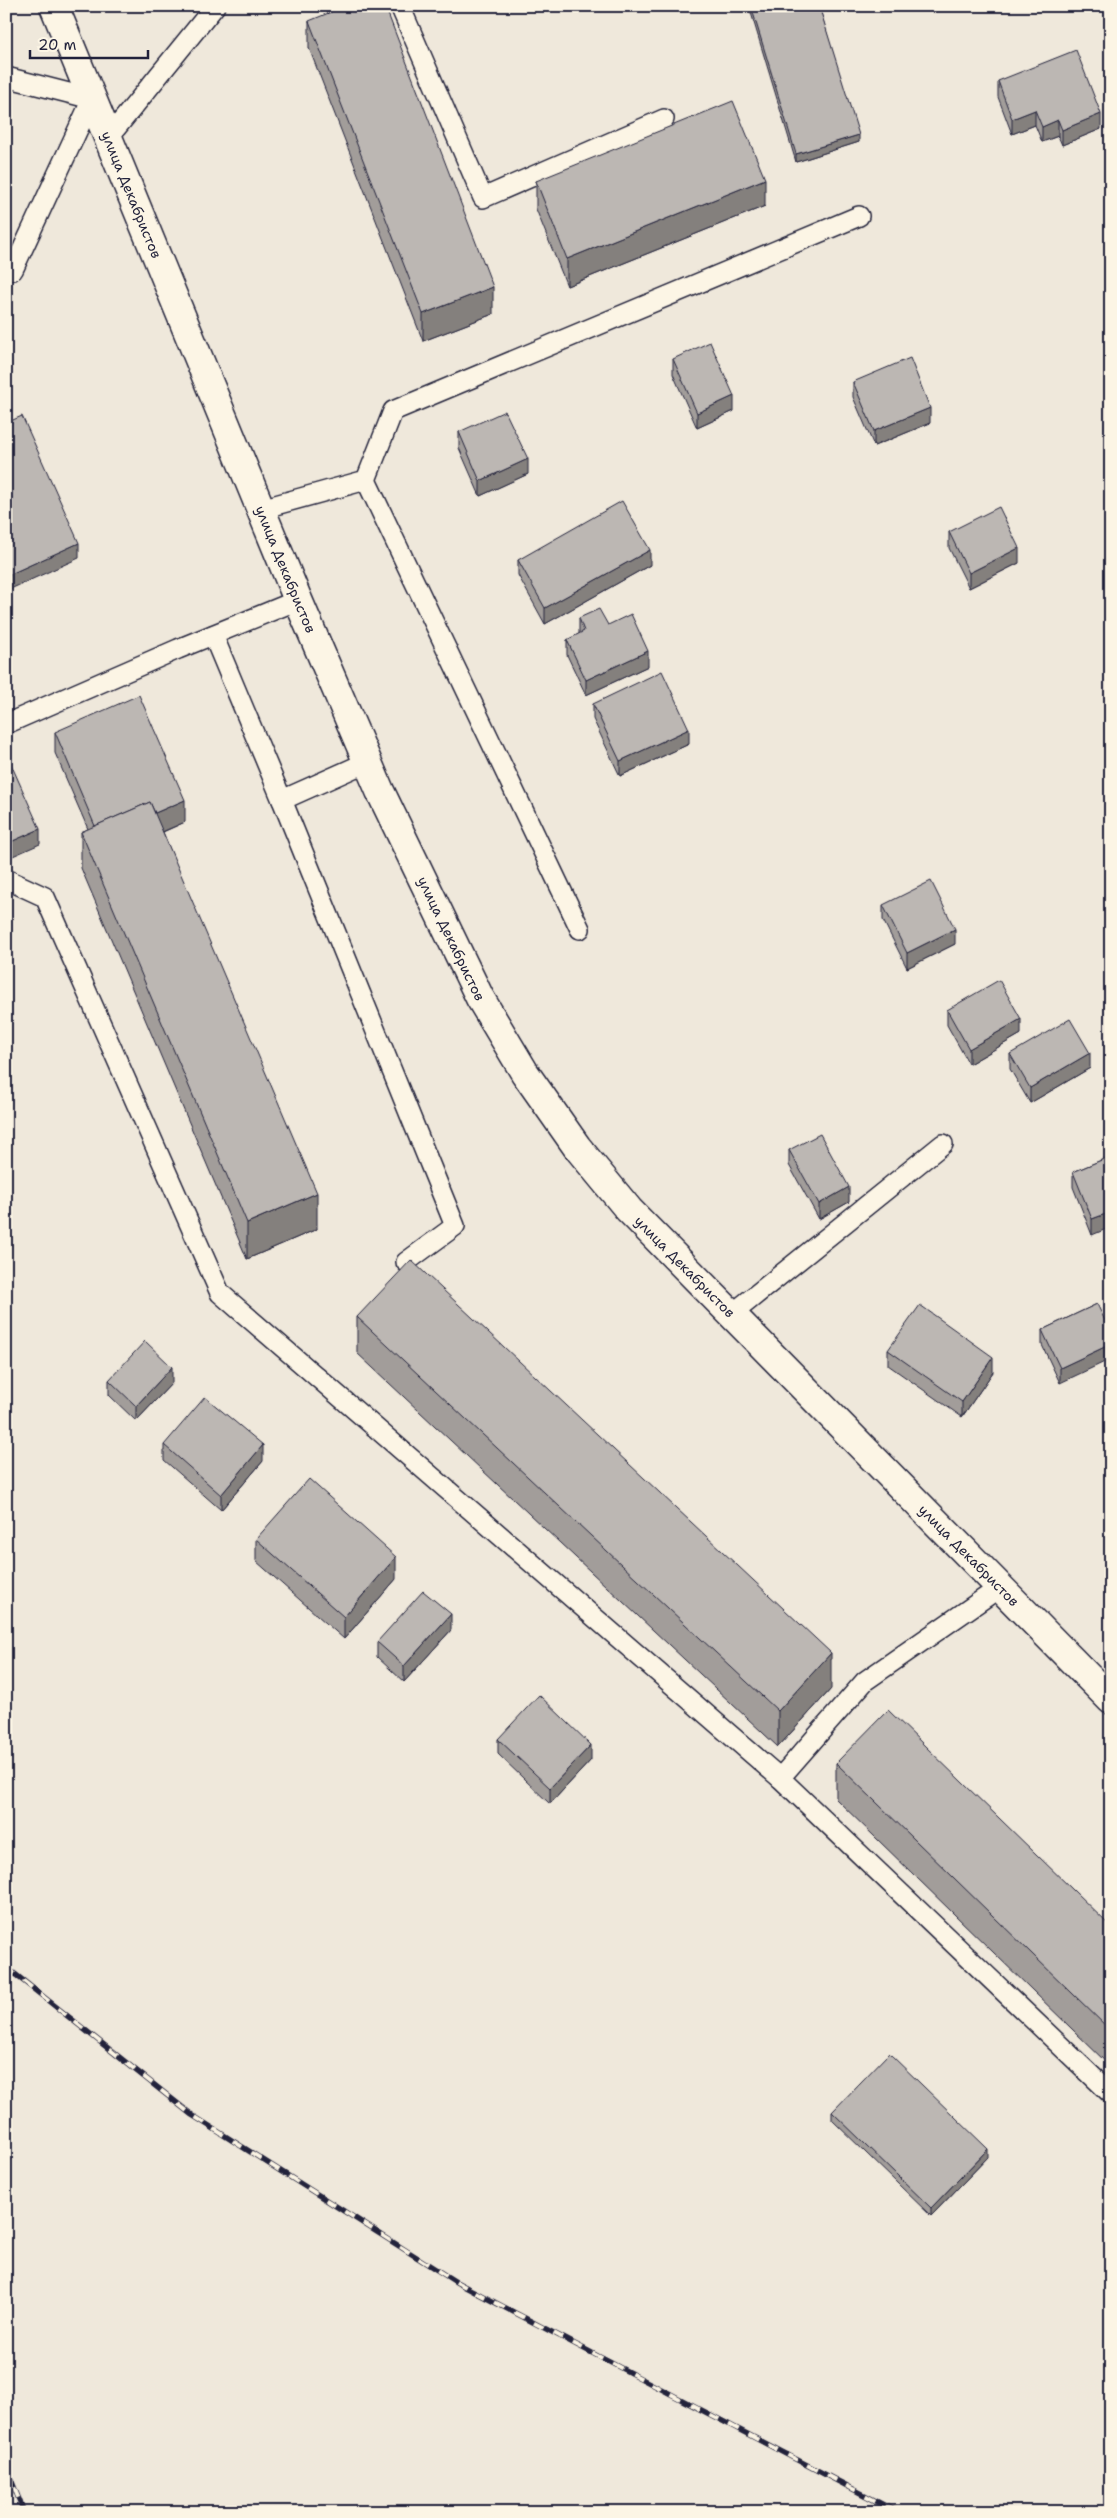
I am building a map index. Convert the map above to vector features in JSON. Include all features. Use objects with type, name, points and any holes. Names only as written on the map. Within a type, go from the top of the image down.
[{"type":"main road","name":"улица Декабристов","points":[[54,6],[298,600],[367,762],[480,998],[525,1073],[577,1147],[629,1210],[1111,1700]]},
{"type":"lane","points":[[108,138],[216,6]]},
{"type":"lane","points":[[400,6],[483,198],[664,119]]},
{"type":"lane","points":[[6,77],[92,99],[13,270]]},
{"type":"lane","points":[[580,929],[366,480],[393,411],[859,216]]},
{"type":"lane","points":[[261,509],[366,480]]},
{"type":"lane","points":[[6,724],[298,600]]},
{"type":"lane","points":[[213,635],[455,1226],[406,1262]]},
{"type":"lane","points":[[282,800],[367,762]]},
{"type":"lane","points":[[6,879],[46,897],[220,1293],[780,1778],[1111,2094]]},
{"type":"lane","points":[[732,1314],[943,1144]]},
{"type":"lane","points":[[780,1778],[865,1681],[999,1588]]},
{"type":"building","points":[[346,6],[385,6],[493,287],[423,314],[309,21]]},
{"type":"building","points":[[751,6],[819,6],[859,135],[796,154]]},
{"type":"building","points":[[1076,50],[1101,114],[1062,130],[1058,120],[1042,127],[1035,110],[1012,119],[998,81]]},
{"type":"building","points":[[733,101],[765,179],[567,259],[536,181]]},
{"type":"building","points":[[710,342],[734,396],[697,413],[673,359]]},
{"type":"building","points":[[910,358],[930,408],[874,431],[853,382]]},
{"type":"building","points":[[505,411],[528,459],[480,481],[459,432]]},
{"type":"building","points":[[22,416],[79,543],[6,576],[6,423]]},
{"type":"building","points":[[622,501],[650,550],[545,608],[518,560]]},
{"type":"building","points":[[999,507],[1019,548],[969,573],[949,532]]},
{"type":"building","points":[[599,609],[608,625],[631,614],[648,651],[586,680],[567,640],[584,631],[579,618]]},
{"type":"building","points":[[662,671],[689,729],[620,761],[593,704]]},
{"type":"building","points":[[139,695],[185,800],[155,813],[150,802],[95,826],[55,732]]},
{"type":"building","points":[[6,753],[40,829],[6,844]]},
{"type":"building","points":[[150,802],[317,1193],[247,1223],[81,832]]},
{"type":"building","points":[[931,881],[955,929],[907,953],[883,905]]},
{"type":"building","points":[[999,980],[1021,1019],[969,1049],[947,1010]]},
{"type":"building","points":[[1070,1019],[1090,1053],[1030,1088],[1010,1054]]},
{"type":"building","points":[[820,1134],[849,1187],[819,1204],[789,1150]]},
{"type":"building","points":[[1111,1156],[1111,1212],[1092,1219],[1073,1172]]},
{"type":"building","points":[[411,1260],[831,1653],[778,1711],[357,1317]]},
{"type":"building","points":[[1097,1304],[1111,1333],[1111,1344],[1060,1368],[1042,1330]]},
{"type":"building","points":[[920,1305],[993,1357],[962,1402],[888,1350]]},
{"type":"building","points":[[145,1341],[172,1367],[136,1406],[109,1380]]},
{"type":"building","points":[[205,1397],[263,1445],[221,1495],[164,1445]]},
{"type":"building","points":[[309,1479],[396,1557],[344,1617],[256,1539]]},
{"type":"building","points":[[423,1591],[451,1614],[404,1666],[377,1642]]},
{"type":"building","points":[[539,1695],[591,1745],[550,1788],[498,1739]]},
{"type":"building","points":[[888,1710],[1111,1927],[1111,2031],[836,1763]]},
{"type":"building","points":[[889,2053],[988,2149],[931,2208],[832,2112]]},
{"type":"railway","points":[[6,1967],[192,2115],[456,2282],[897,2512]]},
{"type":"railway","points":[[6,2467],[24,2512]]},
{"type":"railway","points":[[6,2506],[10,2512]]}]
